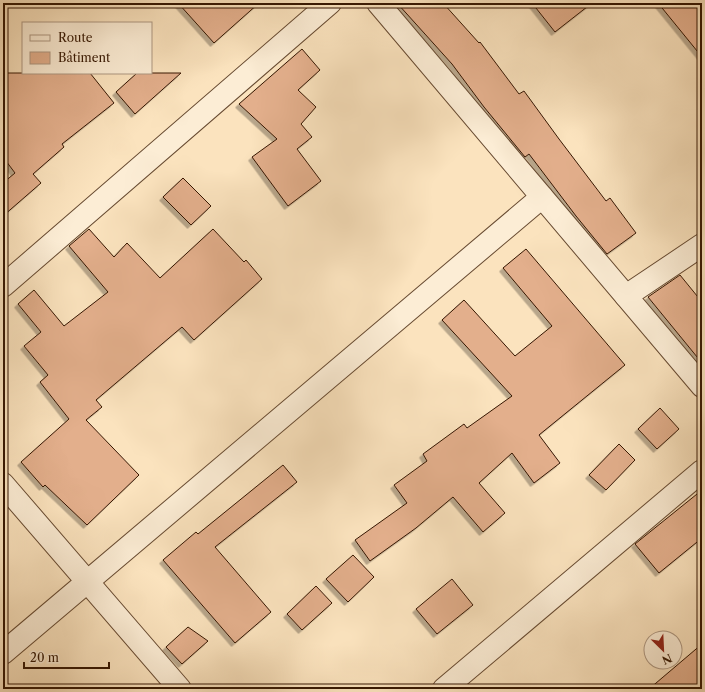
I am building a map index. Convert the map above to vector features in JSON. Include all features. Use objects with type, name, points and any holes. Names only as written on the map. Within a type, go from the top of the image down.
[{"type":"street","points":[[3,286],[330,3]]},
{"type":"street","points":[[378,3],[702,386]]},
{"type":"street","points":[[3,653],[542,197]]},
{"type":"street","points":[[626,296],[702,246]]},
{"type":"street","points":[[444,689],[702,470]]},
{"type":"street","points":[[3,484],[180,689]]},
{"type":"building","points":[[178,3],[259,3],[214,43]]},
{"type":"building","points":[[397,3],[443,3],[479,43],[480,42],[519,94],[524,91],[606,201],[610,198],[636,233],[607,254],[529,154],[525,157],[484,107],[452,64]]},
{"type":"building","points":[[532,3],[592,3],[555,32]]},
{"type":"building","points":[[658,3],[702,3],[702,57]]},
{"type":"building","points":[[302,49],[320,70],[298,90],[316,107],[301,124],[312,137],[297,149],[321,181],[288,206],[252,157],[277,139],[239,104]]},
{"type":"building","points":[[3,73],[91,74],[114,103],[62,144],[64,147],[33,174],[41,183],[3,216],[3,183],[15,173],[3,157]]},
{"type":"building","points":[[181,73],[135,114],[116,92],[136,74]]},
{"type":"building","points":[[183,178],[211,206],[191,225],[163,197]]},
{"type":"building","points":[[89,229],[114,257],[127,243],[160,278],[213,229],[244,262],[246,260],[262,279],[194,340],[182,327],[96,400],[102,407],[86,420],[139,475],[87,525],[45,485],[43,487],[21,462],[69,419],[40,382],[48,375],[24,346],[41,332],[18,304],[34,290],[64,326],[108,292],[69,246]]},
{"type":"building","points":[[526,249],[625,365],[539,435],[560,463],[534,483],[512,453],[479,483],[505,513],[483,532],[453,497],[416,528],[370,561],[355,540],[407,503],[394,485],[427,461],[423,454],[464,424],[467,428],[512,396],[442,320],[464,300],[515,356],[552,326],[503,268]]},
{"type":"building","points":[[680,275],[702,302],[702,363],[648,297]]},
{"type":"building","points":[[660,408],[679,429],[657,449],[638,429]]},
{"type":"building","points":[[619,444],[635,460],[606,490],[589,475]]},
{"type":"building","points":[[283,465],[297,482],[215,547],[271,612],[235,643],[163,560],[196,532],[198,534]]},
{"type":"building","points":[[702,490],[702,538],[659,573],[635,544]]},
{"type":"building","points":[[353,555],[374,577],[348,602],[326,579]]},
{"type":"building","points":[[452,579],[473,605],[437,634],[416,609]]},
{"type":"building","points":[[316,586],[332,603],[302,630],[287,614]]},
{"type":"building","points":[[188,627],[208,641],[182,664],[166,647]]},
{"type":"building","points":[[702,644],[702,682],[694,689],[649,689],[671,670],[683,670],[683,660]]}]
